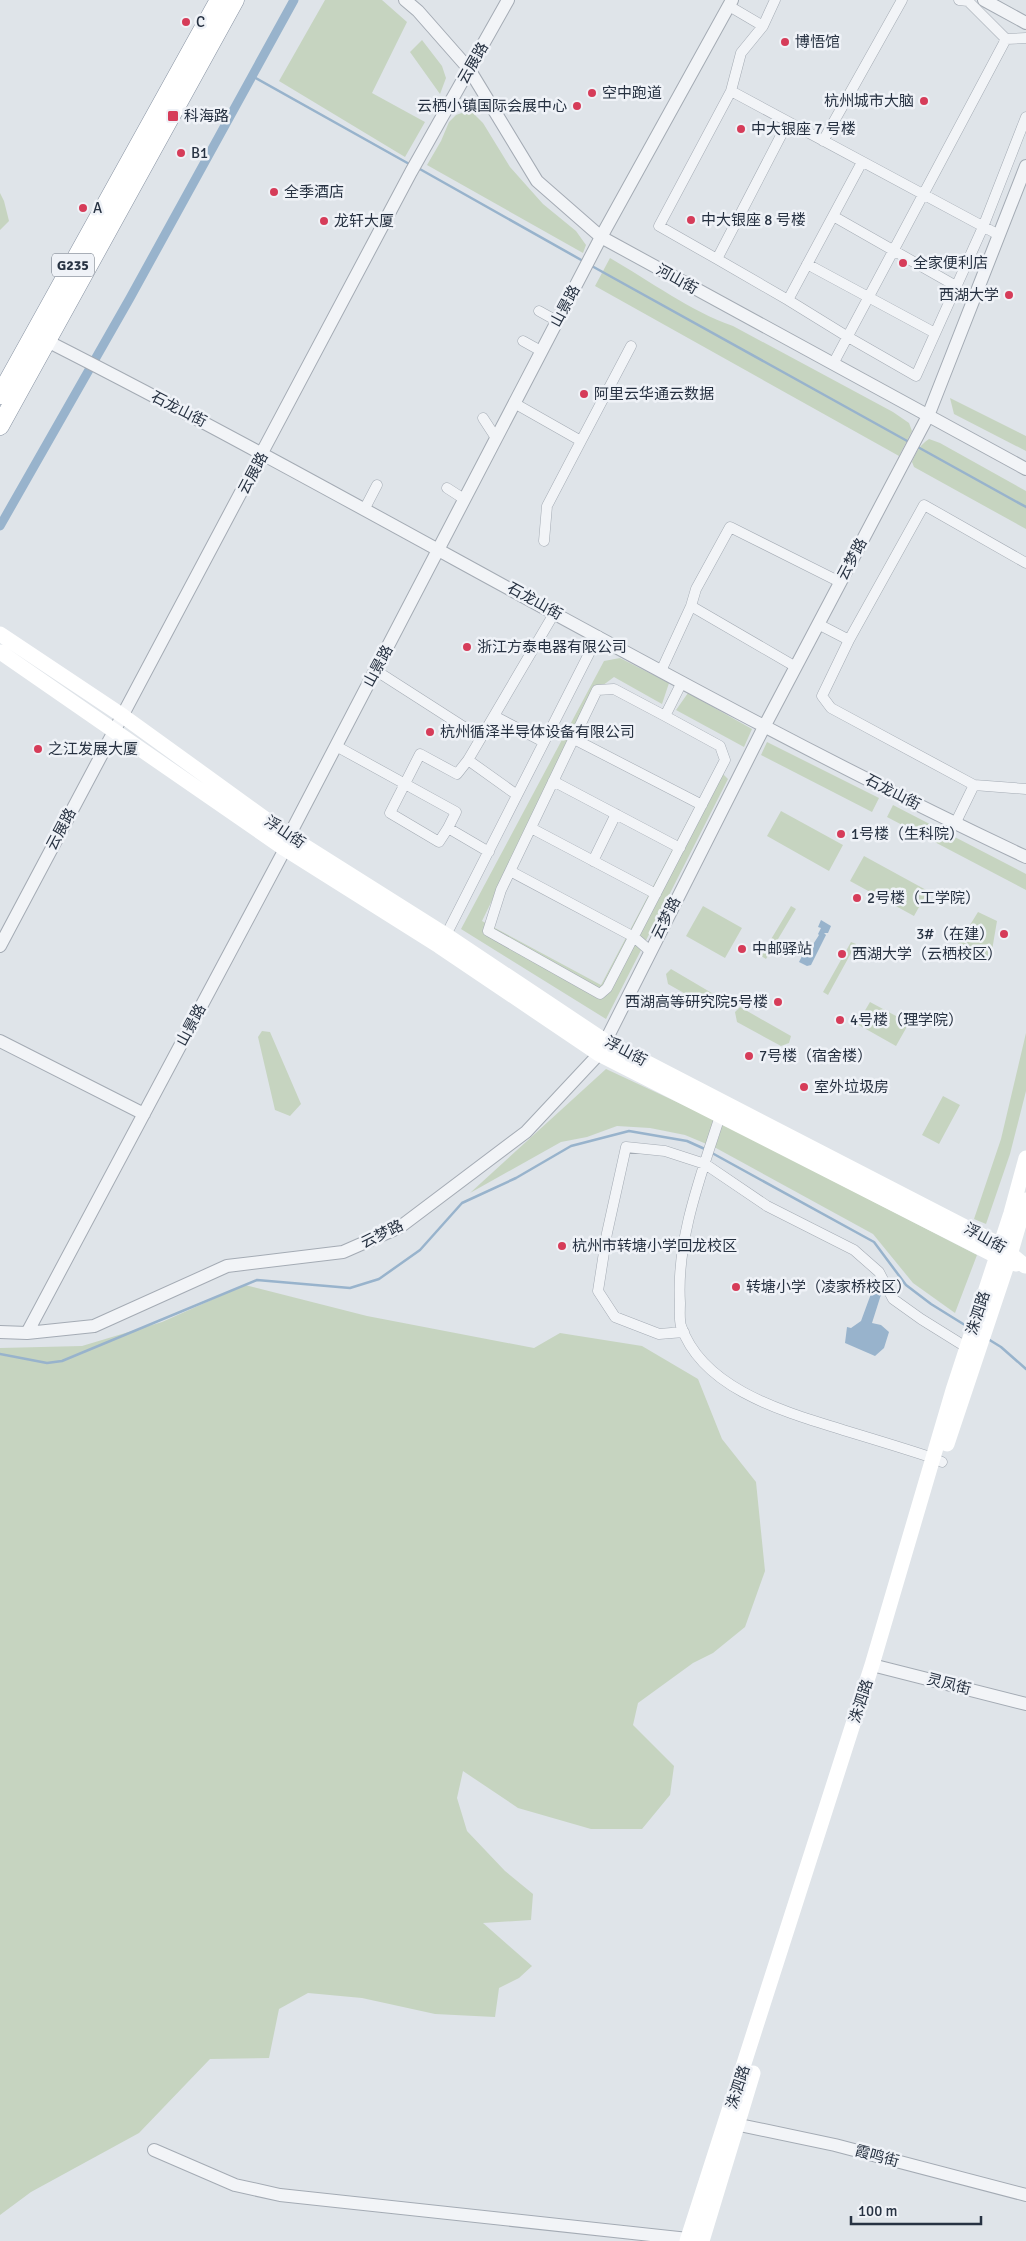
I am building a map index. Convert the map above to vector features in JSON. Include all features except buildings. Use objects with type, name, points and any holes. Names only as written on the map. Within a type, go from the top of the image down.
[{"type":"highway","name":"G235","points":[[0,395],[219,0]]},
{"type":"highway","name":"G235","points":[[0,426],[235,0]]},
{"type":"main road","name":"浮山街","points":[[0,634],[123,716],[287,842]]},
{"type":"main road","name":"浮山街","points":[[0,652],[287,842],[443,940],[602,1047],[720,1116],[1004,1254]]},
{"type":"main road","name":"浮山街","points":[[602,1047],[1026,1266]]},
{"type":"main road","name":"洙泗路","points":[[1004,1254],[1026,1158]]},
{"type":"main road","name":"洙泗路","points":[[692,2240],[732,2123],[876,1666],[937,1460],[978,1332],[1004,1254],[1026,1200]]},
{"type":"main road","name":"洙泗路","points":[[937,1460],[966,1347],[978,1332]]},
{"type":"street","name":"河山街","points":[[405,0],[418,11],[469,69],[537,181],[601,237],[1026,470]]},
{"type":"street","name":"云展路","points":[[0,946],[414,166],[508,0]]},
{"type":"street","points":[[774,0],[763,26],[741,53],[731,91],[659,226],[916,376],[983,227],[1026,117]]},
{"type":"street","points":[[822,141],[902,0]]},
{"type":"street","points":[[958,0],[968,2],[1006,39],[1026,38]]},
{"type":"street","points":[[984,0],[1026,23]]},
{"type":"street","points":[[731,3],[763,26]]},
{"type":"street","name":"山景路","points":[[27,1333],[287,842],[587,263],[731,3]]},
{"type":"street","points":[[833,364],[1006,39]]},
{"type":"street","points":[[731,91],[998,235]]},
{"type":"street","points":[[716,259],[788,122]]},
{"type":"street","points":[[788,300],[862,162]]},
{"type":"street","name":"云梦路","points":[[0,1332],[27,1333],[94,1326],[227,1266],[343,1252],[400,1227],[526,1132],[602,1047],[764,727],[928,416],[1026,166]]},
{"type":"street","points":[[833,216],[956,286]]},
{"type":"street","points":[[807,264],[935,333]]},
{"type":"street","points":[[539,311],[557,321]]},
{"type":"street","name":"石龙山街","points":[[47,341],[263,453],[764,727],[955,824],[1026,857]]},
{"type":"street","points":[[523,341],[541,351]]},
{"type":"street","points":[[544,541],[547,506],[631,346]]},
{"type":"street","points":[[514,403],[581,442]]},
{"type":"street","points":[[484,418],[496,438]]},
{"type":"street","points":[[365,508],[377,485]]},
{"type":"street","points":[[447,488],[464,499]]},
{"type":"street","points":[[1026,563],[924,505],[849,640],[822,696],[831,708],[974,785],[1026,789]]},
{"type":"street","points":[[662,671],[691,606],[696,589],[730,527],[840,582]]},
{"type":"street","points":[[691,606],[796,667]]},
{"type":"street","points":[[336,746],[404,784],[456,812],[439,842],[390,812],[404,784],[420,754],[458,774],[555,612]]},
{"type":"street","points":[[818,624],[849,640]]},
{"type":"street","points":[[443,940],[598,636]]},
{"type":"street","points":[[375,670],[481,738]]},
{"type":"street","points":[[665,716],[682,682]]},
{"type":"street","points":[[614,689],[720,746],[725,760],[607,988],[600,994],[488,931],[501,890],[574,739],[597,690],[614,689]]},
{"type":"street","points":[[494,716],[544,742]]},
{"type":"street","points":[[574,739],[702,804]]},
{"type":"street","points":[[468,760],[517,795]]},
{"type":"street","points":[[553,781],[680,848]]},
{"type":"street","points":[[955,824],[974,785]]},
{"type":"street","points":[[593,861],[616,814]]},
{"type":"street","points":[[448,828],[488,852]]},
{"type":"street","points":[[531,828],[656,894]]},
{"type":"street","points":[[510,871],[634,937],[650,951]]},
{"type":"street","points":[[0,1041],[144,1114]]},
{"type":"street","points":[[720,1116],[710,1146],[684,1245],[679,1291],[681,1324],[691,1348],[708,1367],[750,1396],[779,1410],[937,1460]]},
{"type":"street","points":[[684,1332],[659,1334],[615,1317],[598,1291],[607,1233],[626,1147],[665,1152],[706,1161],[767,1206],[854,1250],[879,1272],[893,1299],[966,1347]]},
{"type":"street","name":"灵凤街","points":[[876,1666],[1026,1704]]},
{"type":"street","name":"霞鸣街","points":[[732,2123],[835,2145],[1026,2195]]},
{"type":"street","points":[[154,2150],[235,2185],[280,2195],[692,2240]]},
{"type":"green space","points":[[325,0],[382,0],[407,22],[372,93],[425,122],[405,157],[279,81]]},
{"type":"green space","points":[[422,40],[442,66],[446,78],[440,94],[410,52]]},
{"type":"green space","points":[[470,110],[483,123],[510,167],[543,204],[576,231],[586,245],[583,253],[427,165],[441,141],[449,122],[456,115]]},
{"type":"green space","points":[[0,193],[9,221],[0,230]]},
{"type":"green space","points":[[610,258],[686,304],[733,326],[893,412],[909,423],[912,431],[899,456],[595,286]]},
{"type":"green space","points":[[950,398],[1026,436],[1026,451],[954,414]]},
{"type":"green space","points":[[929,439],[940,443],[1026,491],[1026,529],[914,467],[912,462],[915,455]]},
{"type":"green space","points":[[620,658],[669,683],[662,704],[614,677],[594,692],[482,921],[601,985],[716,767],[728,779],[606,1019],[461,929],[604,661]]},
{"type":"green space","points":[[688,693],[752,729],[744,747],[676,710]]},
{"type":"green space","points":[[767,742],[879,798],[872,812],[761,755]]},
{"type":"green space","points":[[893,805],[1026,874],[1026,890],[887,817]]},
{"type":"green space","points":[[781,811],[843,845],[829,871],[767,836]]},
{"type":"green space","points":[[864,856],[928,891],[914,916],[850,881]]},
{"type":"green space","points":[[703,906],[742,928],[725,958],[686,936]]},
{"type":"green space","points":[[791,906],[796,909],[766,959],[761,956]]},
{"type":"green space","points":[[978,912],[997,921],[990,962],[957,946]]},
{"type":"green space","points":[[851,942],[856,944],[828,995],[823,992]]},
{"type":"green space","points":[[671,969],[722,999],[721,1006],[712,1009],[668,984],[666,974]]},
{"type":"green space","points":[[870,1002],[909,1023],[896,1046],[857,1024]]},
{"type":"green space","points":[[740,1007],[791,1036],[789,1043],[781,1046],[737,1022],[735,1012]]},
{"type":"green space","points":[[262,1031],[270,1032],[301,1104],[290,1116],[275,1110],[258,1037]]},
{"type":"green space","points":[[1026,1033],[1026,1091],[1010,1154],[986,1224],[974,1219],[1001,1139]]},
{"type":"green space","points":[[606,1069],[711,1118],[977,1255],[955,1313],[913,1283],[873,1234],[716,1148],[685,1135],[650,1128],[617,1126],[587,1137],[561,1142],[470,1193]]},
{"type":"green space","points":[[943,1096],[960,1105],[939,1144],[922,1135]]},
{"type":"green space","points":[[245,1285],[367,1316],[534,1348],[560,1333],[642,1346],[698,1379],[722,1439],[756,1482],[765,1571],[745,1627],[713,1653],[693,1663],[638,1703],[633,1725],[674,1766],[670,1795],[642,1829],[591,1829],[518,1808],[463,1771],[457,1798],[467,1831],[505,1871],[533,1894],[531,1920],[483,1923],[532,1966],[519,1978],[499,1988],[495,2017],[435,2014],[362,1998],[308,1993],[279,2009],[269,2058],[210,2059],[139,2133],[31,2192],[0,2215],[0,1348],[82,1346],[162,1322]]},
{"type":"water","points":[[821,920],[831,926],[828,933],[824,933],[826,935],[811,965],[807,966],[799,962],[802,956],[805,957],[819,935],[821,928],[818,927]]},
{"type":"water","points":[[879,1272],[885,1282],[872,1323],[881,1325],[889,1332],[884,1348],[875,1356],[845,1343],[847,1327],[851,1328],[861,1321]]},
{"type":"waterway","points":[[0,526],[130,298],[294,0]]},
{"type":"waterway","points":[[254,77],[411,165]]},
{"type":"waterway","points":[[418,168],[583,261]]},
{"type":"waterway","points":[[590,265],[909,442]]},
{"type":"waterway","points":[[916,446],[1026,507]]},
{"type":"waterway","points":[[0,1354],[47,1363],[62,1361],[257,1280],[350,1288],[379,1279],[420,1250],[462,1203],[516,1178],[571,1146],[629,1131],[687,1141],[707,1150]]},
{"type":"waterway","points":[[712,1153],[874,1242],[906,1285],[931,1304],[968,1327]]},
{"type":"waterway","points":[[988,1339],[1001,1347],[1026,1369]]},
{"type":"place","name":"C","points":[[186,22]]},
{"type":"place","name":"博悟馆","points":[[785,42]]},
{"type":"place","name":"空中跑道","points":[[592,93]]},
{"type":"place","name":"杭州城市大脑","points":[[924,101]]},
{"type":"place","name":"云栖小镇国际会展中心","points":[[577,106]]},
{"type":"place","name":"科海路","points":[[173,116]]},
{"type":"place","name":"中大银座 7 号楼","points":[[741,129]]},
{"type":"place","name":"B1","points":[[181,153]]},
{"type":"place","name":"全季酒店","points":[[274,192]]},
{"type":"place","name":"A","points":[[83,208]]},
{"type":"place","name":"中大银座 8 号楼","points":[[691,220]]},
{"type":"place","name":"龙轩大厦","points":[[324,221]]},
{"type":"place","name":"全家便利店","points":[[903,263]]},
{"type":"place","name":"西湖大学","points":[[1009,295]]},
{"type":"place","name":"阿里云华通云数据","points":[[584,394]]},
{"type":"place","name":"浙江方泰电器有限公司","points":[[467,647]]},
{"type":"place","name":"杭州循泽半导体设备有限公司","points":[[430,732]]},
{"type":"place","name":"之江发展大厦","points":[[38,749]]},
{"type":"place","name":"1号楼（生科院）","points":[[841,834]]},
{"type":"place","name":"2号楼（工学院）","points":[[857,898]]},
{"type":"place","name":"3#（在建）","points":[[1004,934]]},
{"type":"place","name":"中邮驿站","points":[[742,949]]},
{"type":"place","name":"西湖大学（云栖校区）","points":[[842,954]]},
{"type":"place","name":"西湖高等研究院5号楼","points":[[778,1002]]},
{"type":"place","name":"4号楼（理学院）","points":[[840,1020]]},
{"type":"place","name":"7号楼（宿舍楼）","points":[[749,1056]]},
{"type":"place","name":"室外垃圾房","points":[[804,1087]]},
{"type":"place","name":"杭州市转塘小学回龙校区","points":[[562,1246]]},
{"type":"place","name":"转塘小学（凌家桥校区）","points":[[736,1287]]}]
